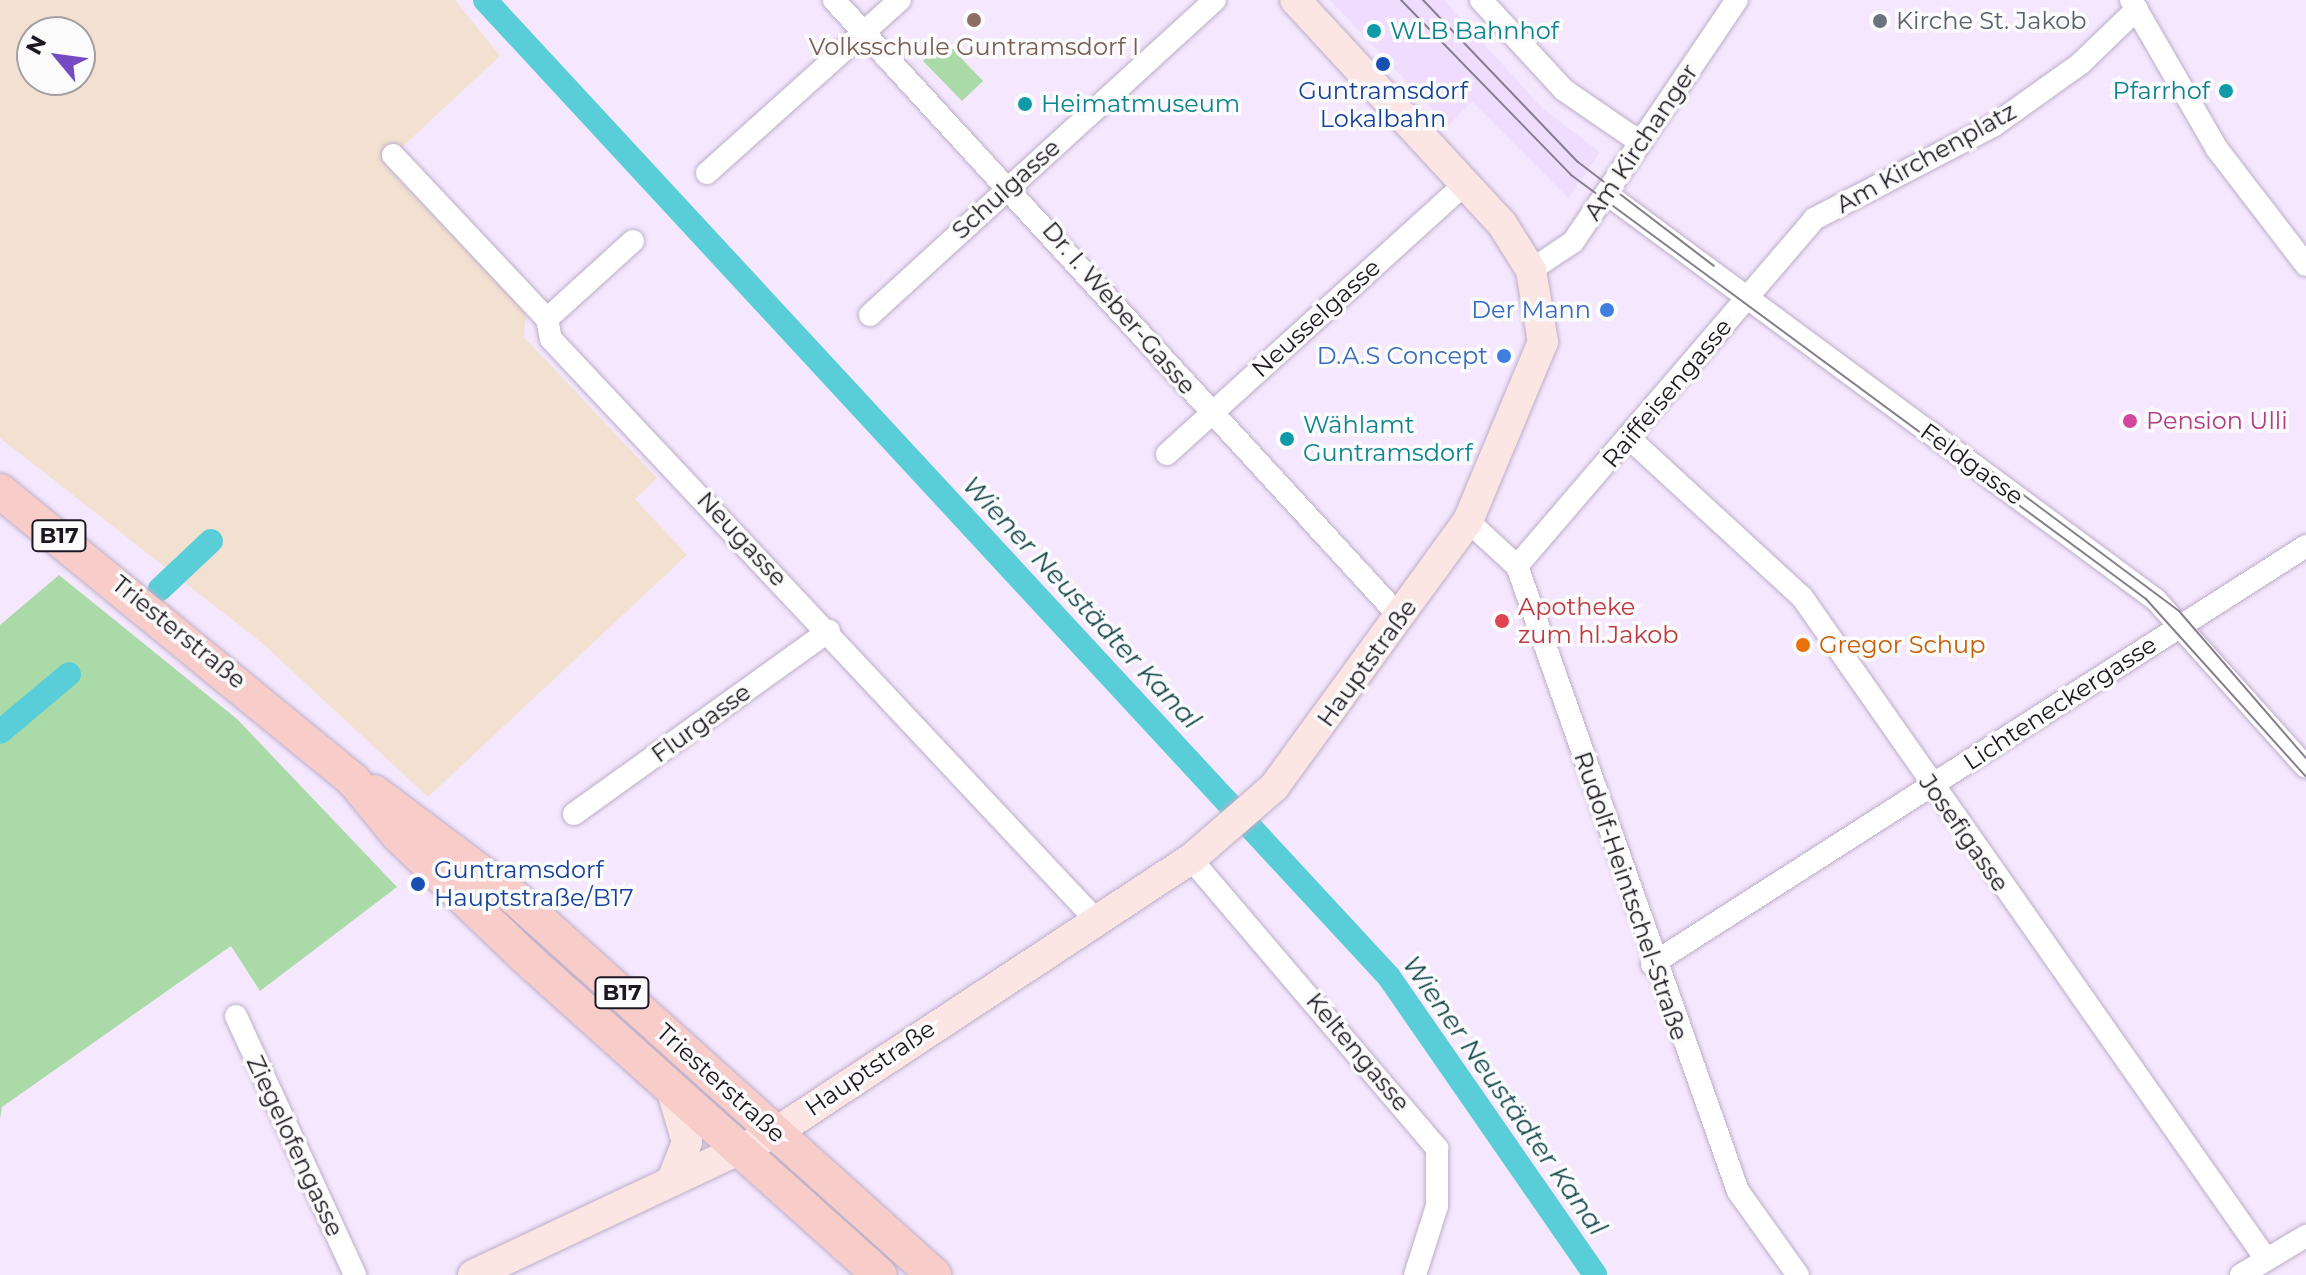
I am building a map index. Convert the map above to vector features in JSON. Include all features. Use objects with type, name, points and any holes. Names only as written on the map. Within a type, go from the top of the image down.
[{"type":"main road","name":"Triesterstraße","points":[[0,491],[353,780],[401,806],[515,898],[934,1275]]},
{"type":"main road","name":"Triesterstraße","points":[[353,780],[398,835],[671,1088],[880,1275]]},
{"type":"street","name":"Dr. I. Weber-Gasse","points":[[834,0],[1010,185],[1211,412],[1401,618]]},
{"type":"street","points":[[707,173],[900,0]]},
{"type":"street","name":"Schulgasse","points":[[870,315],[1215,0]]},
{"type":"street","name":"Hauptstraße","points":[[473,1275],[775,1133],[1200,852],[1274,787],[1401,618],[1468,521],[1532,381],[1543,342],[1531,270],[1465,184],[1295,0]]},
{"type":"street","points":[[1481,0],[1564,90],[1641,143]]},
{"type":"street","name":"Am Kirchanger","points":[[1531,270],[1573,242],[1737,0]]},
{"type":"street","points":[[2134,5],[2217,149],[2306,265]]},
{"type":"street","name":"Am Kirchenplatz","points":[[1814,219],[1993,126],[2080,64],[2134,5]]},
{"type":"street","name":"Neugasse","points":[[393,155],[547,319],[551,339],[829,631],[1097,921]]},
{"type":"street","name":"Neusselgasse","points":[[1167,454],[1465,184]]},
{"type":"street","name":"Feldgasse","points":[[1607,194],[2184,624],[2306,767]]},
{"type":"street","name":"Raiffeisengasse","points":[[1517,566],[1814,219]]},
{"type":"street","points":[[547,319],[633,241]]},
{"type":"street","name":"Josefigasse","points":[[1629,438],[1776,565],[2266,1259]]},
{"type":"street","name":"Rudolf-Heintschel-Straße","points":[[1468,521],[1517,566],[1652,964],[1738,1191],[1798,1275]]},
{"type":"street","name":"Lichteneckergasse","points":[[1652,964],[2306,546]]},
{"type":"street","name":"Flurgasse","points":[[574,814],[829,631]]},
{"type":"street","name":"Keltengasse","points":[[1200,852],[1437,1148],[1437,1206],[1415,1275]]},
{"type":"street","name":"Ziegelofengasse","points":[[236,1016],[355,1275]]},
{"type":"street","points":[[671,1088],[687,1142],[672,1180]]},
{"type":"street","points":[[2241,1275],[2306,1236]]},
{"type":"shaded area","points":[[0,0],[455,0],[500,56],[384,164],[526,313],[524,337],[657,478],[635,499],[687,555],[428,797],[262,643],[0,438]]},
{"type":"shaded area","points":[[1330,0],[1444,0],[1542,108],[1600,152],[1568,198],[1472,101],[1448,126]]},
{"type":"green space","points":[[944,40],[983,81],[962,101],[923,61]]},
{"type":"green space","points":[[59,575],[237,719],[397,887],[260,991],[231,946],[2,1107],[0,1119],[0,625]]},
{"type":"waterway","name":"Wiener Neustädter Kanal","points":[[485,0],[1389,977],[1595,1275]]},
{"type":"waterway","points":[[160,589],[211,541]]},
{"type":"waterway","points":[[0,732],[69,674]]},
{"type":"tram line","points":[[1401,0],[1571,175],[2146,599],[2306,777]]},
{"type":"tram line","points":[[1423,0],[1578,162],[1714,266]]},
{"type":"tram line","points":[[1939,432],[2179,611],[2306,758]]},
{"type":"place","name":"Volksschule Guntramsdorf I","points":[[974,20]]},
{"type":"place","name":"Kirche St. Jakob","points":[[1880,21]]},
{"type":"place","name":"WLB Bahnhof","points":[[1374,31]]},
{"type":"place","name":"Guntramsdorf Lokalbahn","points":[[1383,64]]},
{"type":"place","name":"Pfarrhof","points":[[2226,91]]},
{"type":"place","name":"Heimatmuseum","points":[[1025,104]]},
{"type":"place","name":"Der Mann","points":[[1607,310]]},
{"type":"place","name":"D.A.S Concept","points":[[1504,356]]},
{"type":"place","name":"Pension Ulli","points":[[2130,421]]},
{"type":"place","name":"Wählamt Guntramsdorf","points":[[1287,439]]},
{"type":"place","name":"Apotheke zum hl.Jakob","points":[[1502,621]]},
{"type":"place","name":"Gregor Schup","points":[[1803,645]]},
{"type":"place","name":"Guntramsdorf Hauptstraße/B17","points":[[418,884]]}]
